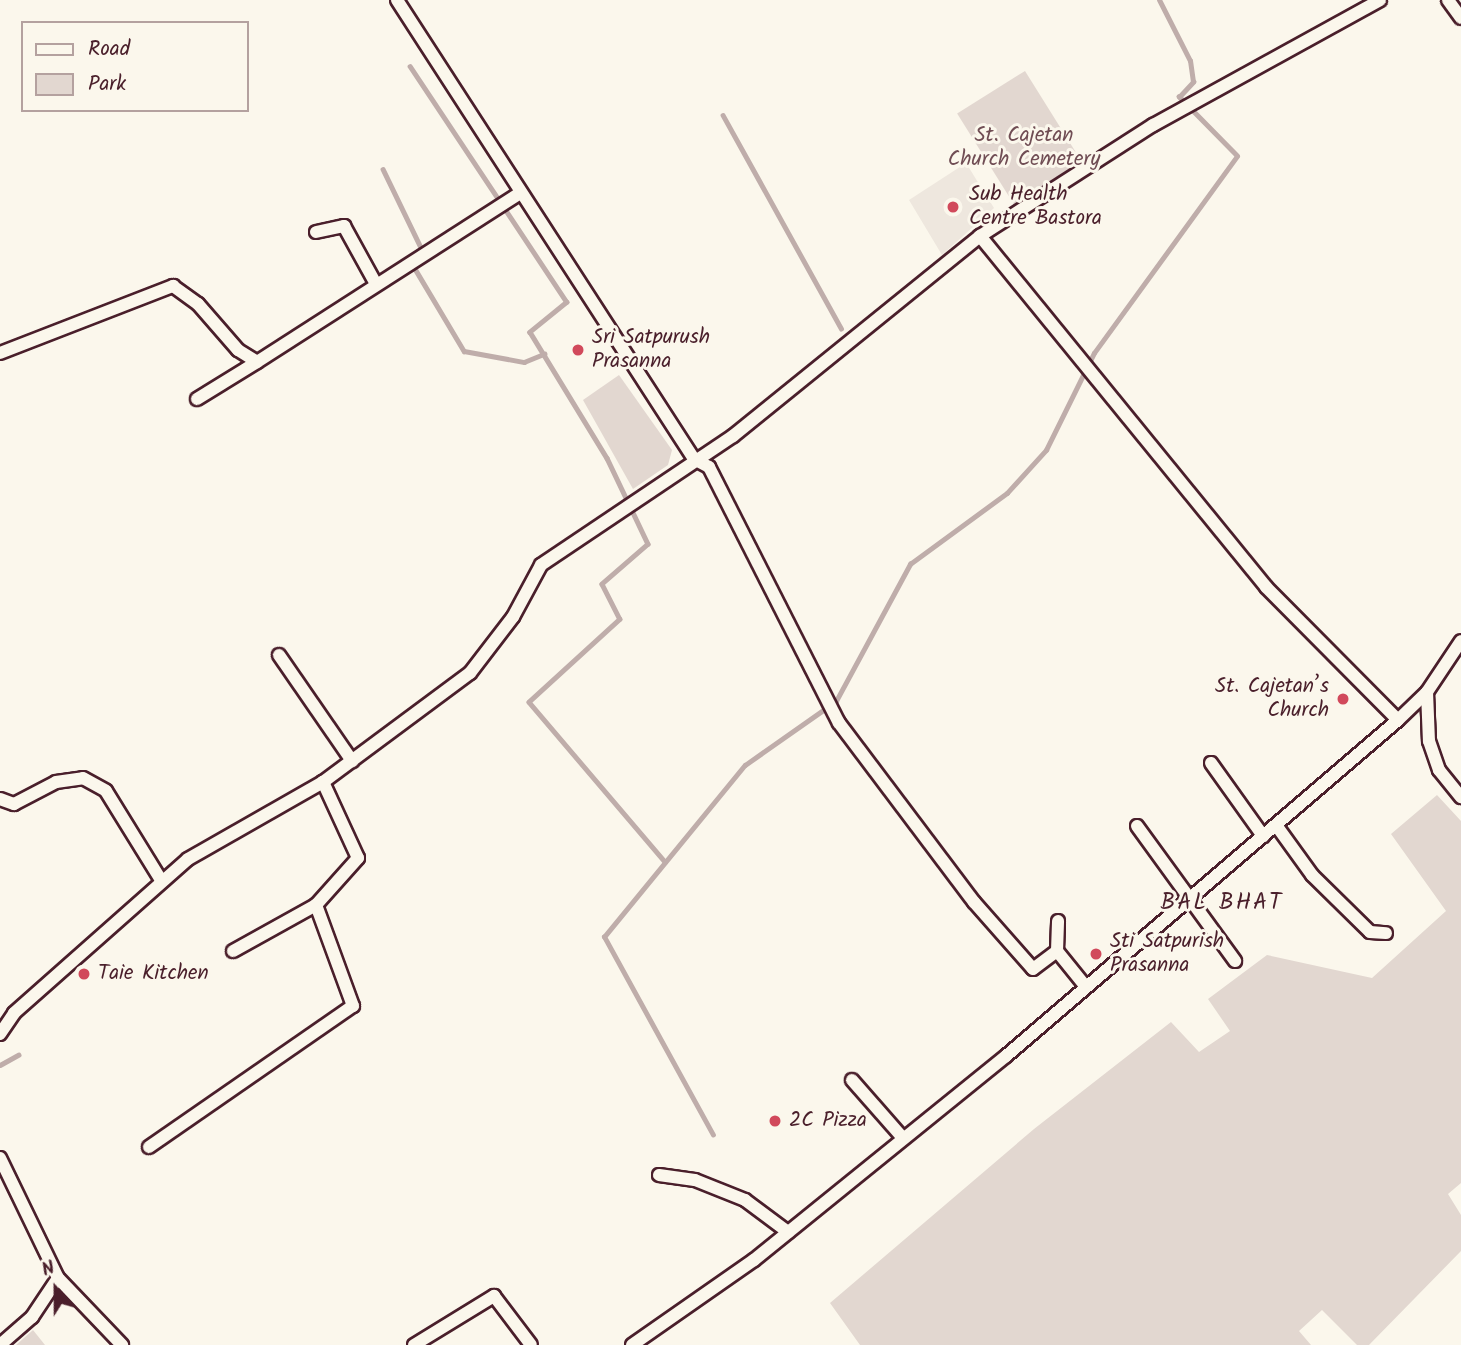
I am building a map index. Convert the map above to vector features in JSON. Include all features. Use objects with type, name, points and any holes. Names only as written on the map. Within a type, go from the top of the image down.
[{"type":"street","points":[[397,0],[694,459],[709,467],[839,723],[974,902],[1032,969],[1057,951]]},
{"type":"street","points":[[0,1034],[14,1013],[161,880],[188,859],[323,782],[470,673],[513,617],[541,565],[694,459],[733,436],[980,236],[1181,109],[1380,0]]},
{"type":"street","points":[[1448,0],[1461,18]]},
{"type":"street","points":[[197,399],[520,193]]},
{"type":"street","points":[[316,232],[344,226],[376,284]]},
{"type":"street","points":[[980,236],[1266,587],[1398,720]]},
{"type":"street","points":[[0,353],[173,286],[198,304],[238,350],[257,362]]},
{"type":"street","points":[[632,1345],[665,1325],[788,1232],[1086,987],[1398,720],[1427,692],[1461,641]]},
{"type":"street","points":[[279,655],[352,761]]},
{"type":"street","points":[[1427,692],[1429,741],[1439,770],[1461,797]]},
{"type":"street","points":[[1211,764],[1263,836]]},
{"type":"street","points":[[0,799],[14,804],[56,782],[83,778],[106,790],[161,880]]},
{"type":"street","points":[[233,951],[316,905],[358,858],[323,782]]},
{"type":"street","points":[[1276,825],[1312,875],[1370,932],[1386,933]]},
{"type":"street","points":[[1137,826],[1235,961]]},
{"type":"street","points":[[149,1147],[353,1006],[316,905]]},
{"type":"street","points":[[1058,921],[1057,951],[1086,987]]},
{"type":"street","points":[[852,1080],[903,1138]]},
{"type":"street","points":[[0,1158],[58,1278],[122,1345]]},
{"type":"street","points":[[659,1175],[695,1180],[744,1199],[788,1232]]},
{"type":"street","points":[[0,1345],[32,1317],[58,1278]]},
{"type":"street","points":[[414,1345],[494,1296],[531,1345]]},
{"type":"shaded area","points":[[966,163],[994,208],[942,255],[909,200]]},
{"type":"green space","name":"St. Cajetan Church Cemetery","points":[[1025,71],[1082,162],[1014,204],[957,113]]},
{"type":"green space","points":[[619,375],[672,450],[668,465],[633,489],[583,400]]},
{"type":"green space","points":[[1437,795],[1461,821],[1461,1183],[1448,1194],[1461,1215],[1461,1251],[1369,1345],[1357,1345],[1322,1310],[1299,1331],[1311,1345],[860,1345],[830,1303],[1034,1129],[1171,1022],[1199,1052],[1230,1031],[1208,999],[1267,955],[1372,978],[1446,911],[1391,834]]},
{"type":"green space","points":[[33,1330],[45,1345],[16,1345]]},
{"type":"waterway","points":[[713,1135],[604,937],[745,765],[836,701],[910,564],[1007,493],[1046,450],[1094,353],[1237,156],[1179,97],[1193,82],[1190,61],[1159,0]]},
{"type":"waterway","points":[[410,66],[567,302],[530,332],[607,458],[648,544],[602,584],[620,619],[529,702],[665,862]]},
{"type":"waterway","points":[[723,115],[841,328]]},
{"type":"waterway","points":[[383,169],[424,254]]},
{"type":"waterway","points":[[418,264],[414,267],[464,351],[524,362],[544,354]]},
{"type":"waterway","points":[[0,1065],[18,1055]]},
{"type":"place","name":"Sub Health Centre Bastora","points":[[953,207]]},
{"type":"place","name":"Sri Satpurush Prasanna","points":[[578,350]]},
{"type":"place","name":"St. Cajetan’s Church","points":[[1343,699]]},
{"type":"place","name":"Sti Satpurish Prasanna","points":[[1096,954]]},
{"type":"place","name":"Taie Kitchen","points":[[84,974]]},
{"type":"place","name":"2C Pizza","points":[[775,1121]]},
{"type":"district","name":"BAL BHAT","points":[[1222,903]]}]
